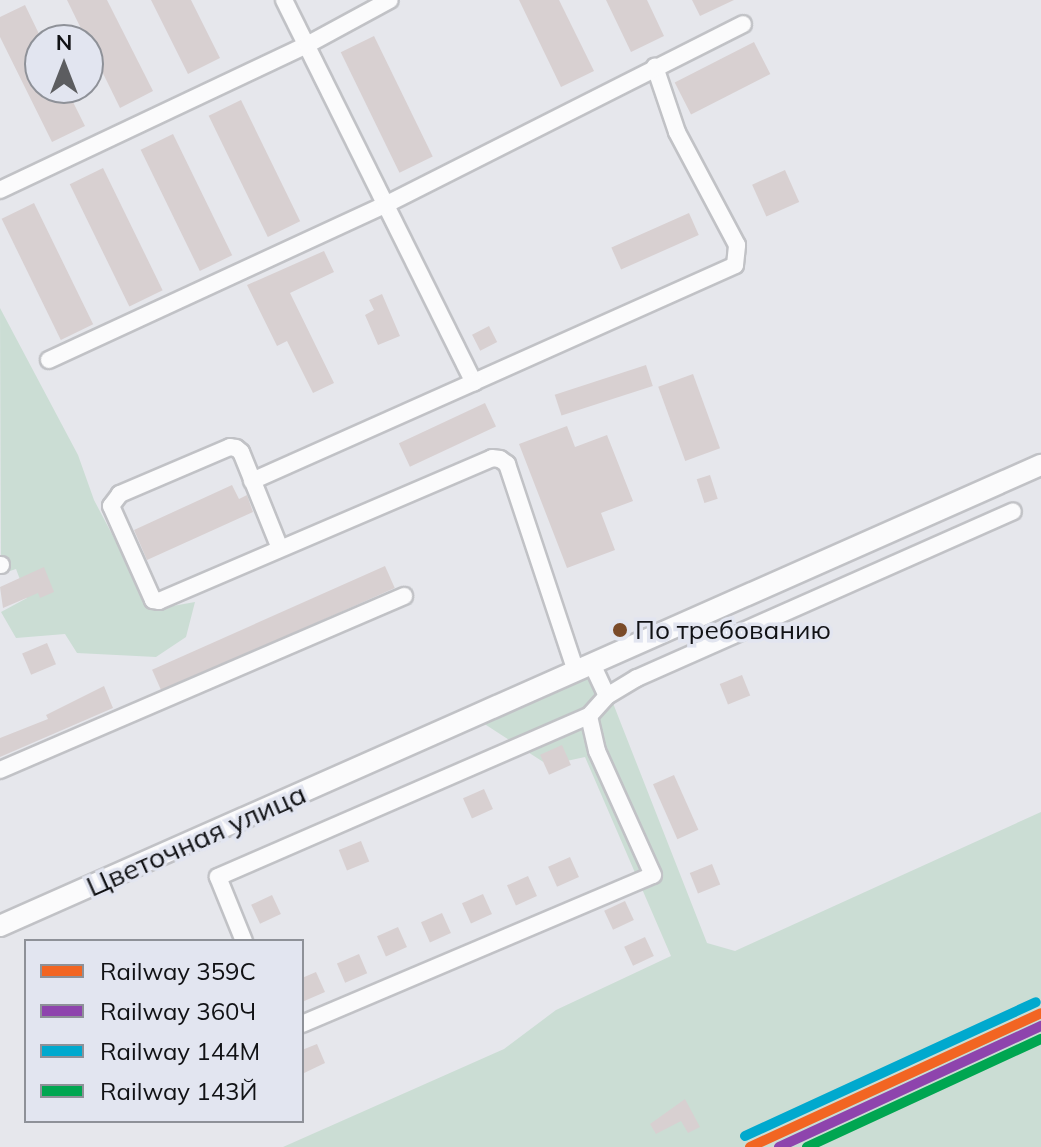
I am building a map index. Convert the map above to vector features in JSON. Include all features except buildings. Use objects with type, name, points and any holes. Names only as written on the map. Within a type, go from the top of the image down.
[{"type":"main road","name":"Цветочная улица","points":[[0,926],[1041,465]]},
{"type":"street","points":[[284,0],[474,382]]},
{"type":"street","points":[[0,190],[307,45],[390,0]]},
{"type":"street","points":[[49,360],[385,205],[743,24]]},
{"type":"street","points":[[252,481],[735,265],[737,245],[677,132],[655,67]]},
{"type":"street","points":[[279,546],[241,452],[230,447],[120,494],[111,506],[153,600],[165,600],[279,546],[492,458],[500,459],[507,464],[584,668],[607,696]]},
{"type":"street","points":[[243,939],[218,877],[589,716],[607,696],[637,678],[1013,511]]},
{"type":"street","points":[[0,770],[404,596]]},
{"type":"street","points":[[304,1023],[653,875],[597,751],[589,716]]},
{"type":"green space","points":[[0,308],[78,455],[94,500],[143,593],[156,609],[195,602],[186,637],[156,657],[77,653],[65,634],[16,638],[1,612],[27,598],[16,569],[1,574]]},
{"type":"green space","points":[[600,670],[707,943],[735,951],[1041,812],[1041,1147],[283,1147],[504,1049],[556,1010],[671,956],[585,757],[548,765],[483,723]]},
{"type":"rail line","name":"144М","points":[[745,1136],[1036,1002]]},
{"type":"rail line","name":"359С","points":[[750,1147],[1041,1013]]},
{"type":"rail line","name":"360Ч","points":[[779,1147],[1041,1026]]},
{"type":"rail line","name":"143Й","points":[[807,1147],[1041,1039]]},
{"type":"place","name":"По требованию","points":[[620,630]]}]
